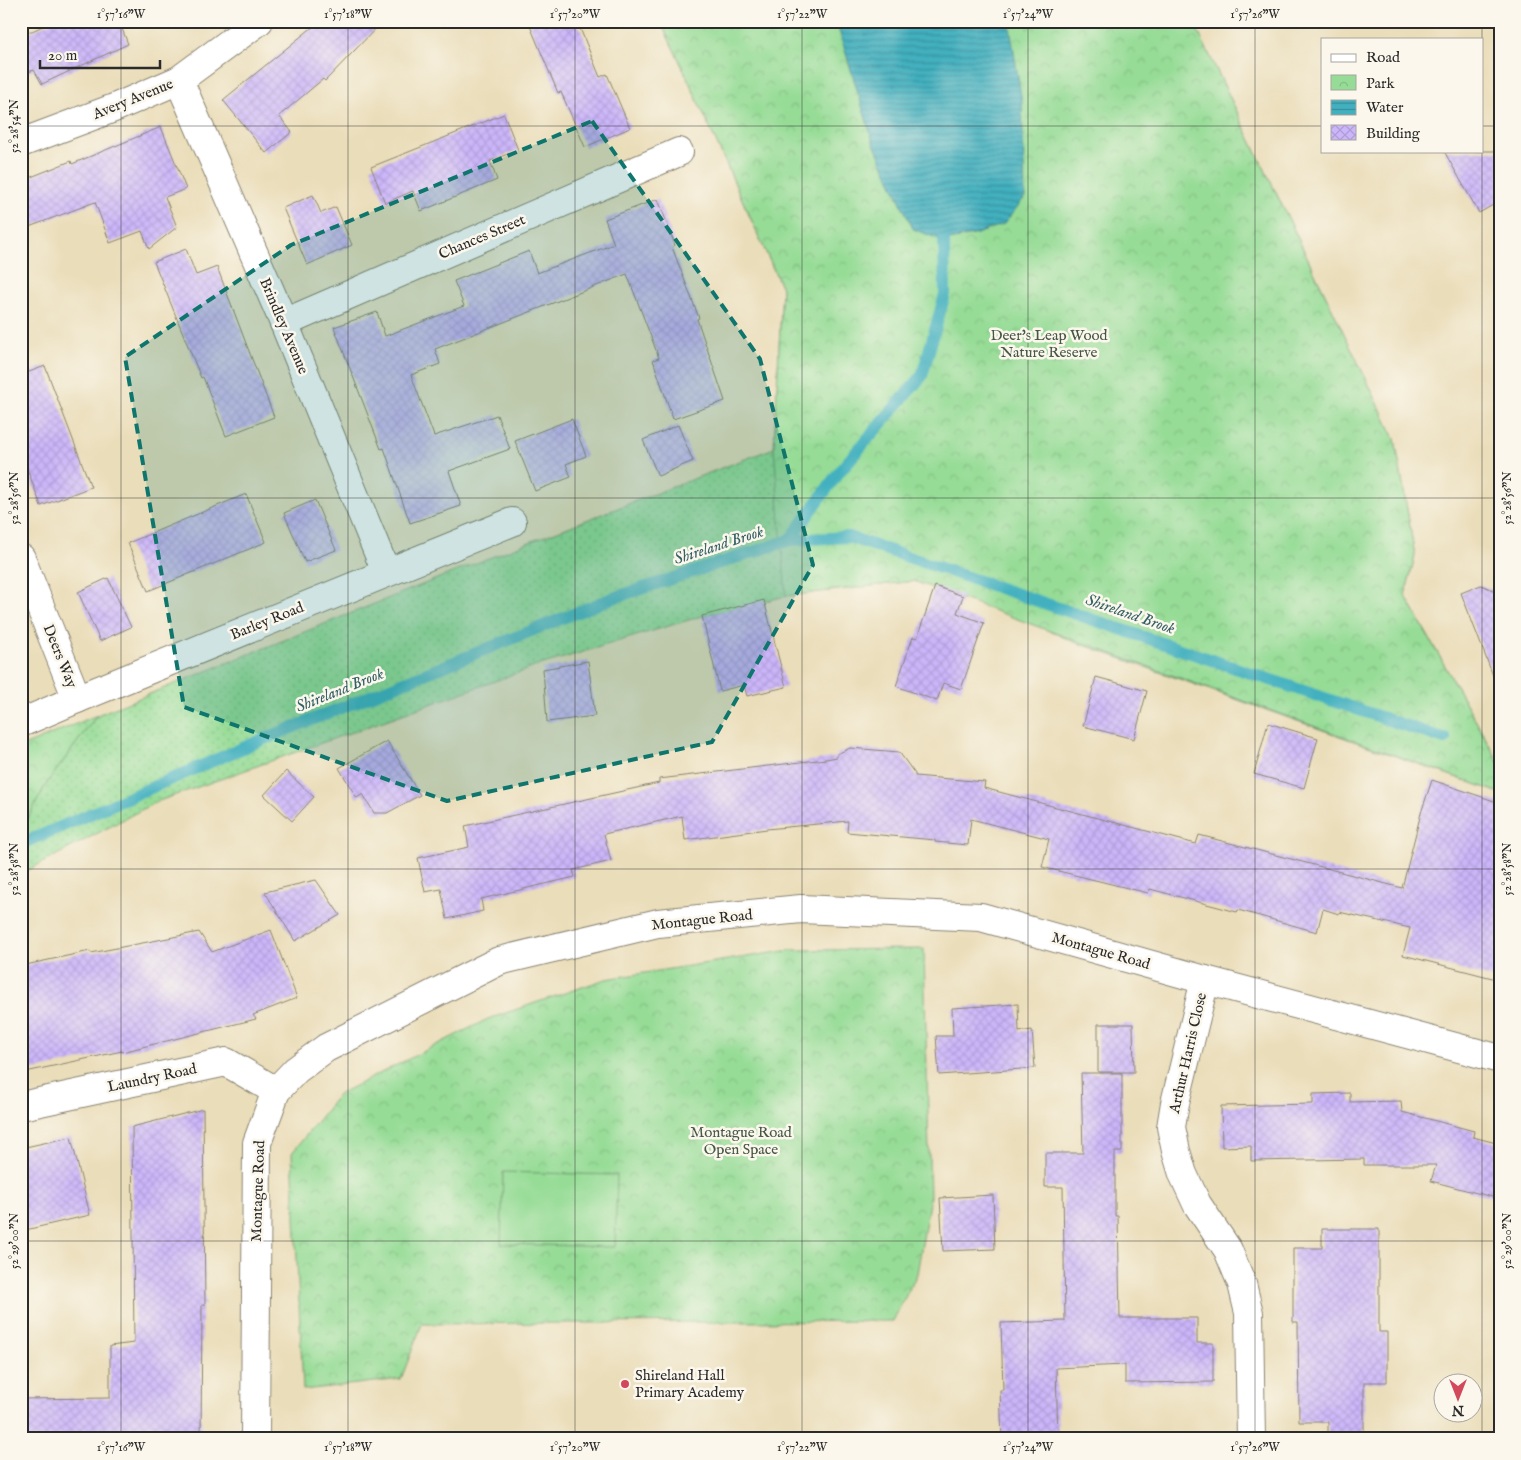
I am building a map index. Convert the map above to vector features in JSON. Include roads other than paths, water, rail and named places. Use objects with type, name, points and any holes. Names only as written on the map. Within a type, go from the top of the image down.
[{"type":"street","name":"Avery Avenue","points":[[21,143],[114,108],[179,80],[259,21]]},
{"type":"street","name":"Brindley Avenue","points":[[179,80],[284,323],[386,572]]},
{"type":"street","name":"Chances Street","points":[[284,323],[679,152]]},
{"type":"street","name":"Barley Road","points":[[21,723],[512,522]]},
{"type":"street","name":"Deers Way","points":[[21,558],[77,699]]},
{"type":"street","name":"Montague Road","points":[[254,1439],[257,1143],[276,1091],[296,1070],[326,1048],[499,961],[658,923],[802,909],[981,917],[1500,1060]]},
{"type":"street","name":"Arthur Harris Close","points":[[1205,980],[1175,1103],[1171,1127],[1183,1174],[1197,1204],[1228,1250],[1242,1284],[1247,1303],[1249,1312],[1251,1439]]},
{"type":"street","name":"Laundry Road","points":[[21,1106],[226,1062],[276,1091]]},
{"type":"water","points":[[836,21],[1009,21],[1022,102],[1025,197],[1004,224],[974,235],[944,241],[913,229],[873,142]]},
{"type":"waterway","points":[[790,540],[839,472],[922,376],[945,294],[944,241]]},
{"type":"waterway","name":"Shireland Brook","points":[[21,844],[252,744],[610,599],[790,540],[849,537],[1445,739]]},
{"type":"place","name":"Shireland Hall Primary Academy","points":[[625,1384]]},
{"type":"park label","name":"Deer's Leap Wood Nature Reserve","points":[[1049,344]]},
{"type":"park label","name":"Montague Road Open Space","points":[[741,1140]]}]
